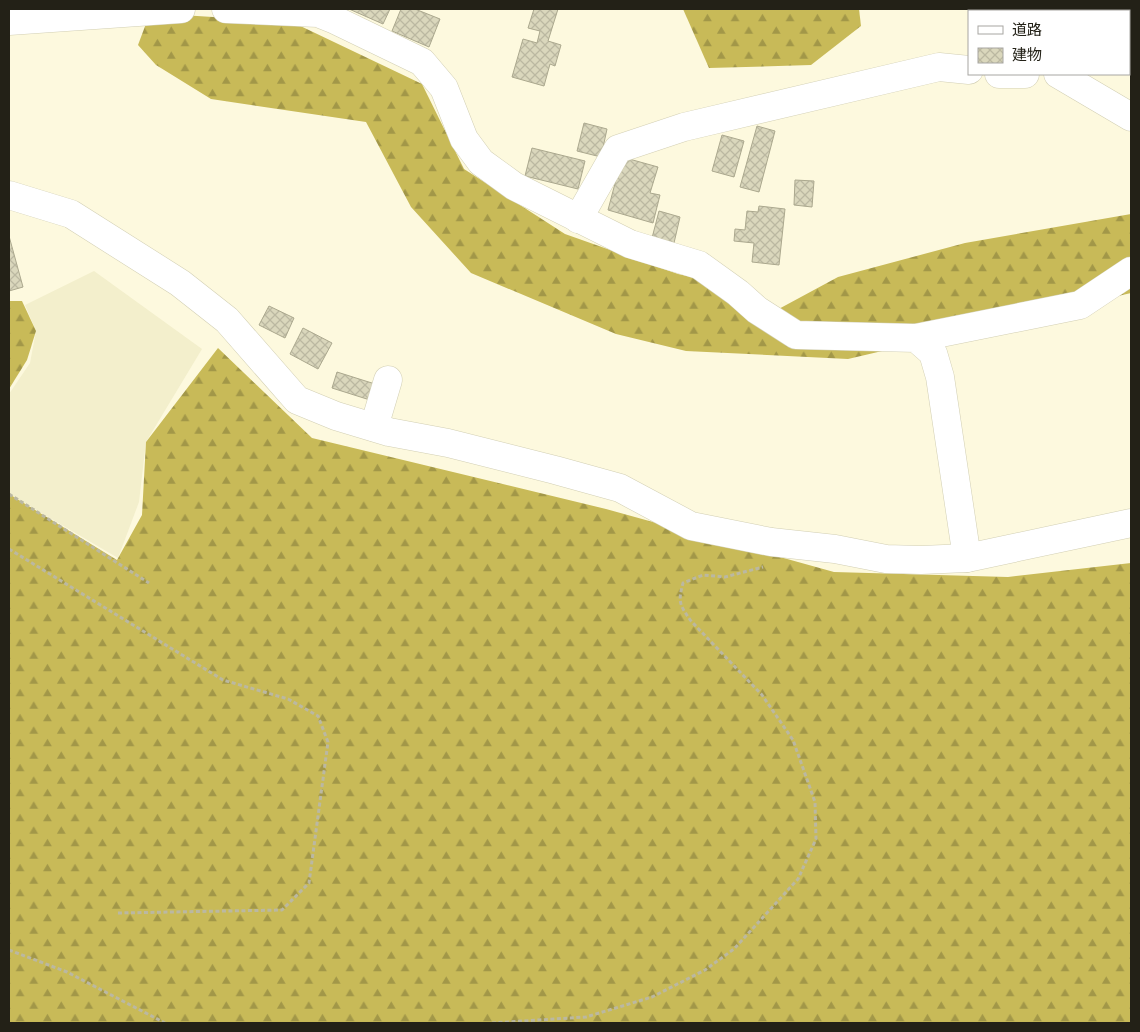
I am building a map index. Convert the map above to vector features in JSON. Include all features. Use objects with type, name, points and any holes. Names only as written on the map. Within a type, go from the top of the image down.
[{"type":"street","points":[[9,22],[181,9]]},
{"type":"street","points":[[226,9],[335,14],[422,62],[444,88],[464,139],[481,162],[514,186],[630,244],[699,265],[738,293],[757,310],[796,335],[916,338],[1080,305],[1131,271]]},
{"type":"street","points":[[578,219],[618,149],[684,127],[939,67],[968,70]]},
{"type":"street","points":[[1060,75],[1131,118]]},
{"type":"street","points":[[9,194],[71,214],[180,283],[227,320],[297,400],[336,416],[374,427],[448,443],[620,488],[691,526],[771,542],[835,549],[886,559],[920,560],[967,558],[1131,523]]},
{"type":"street","points":[[916,338],[933,353],[940,377],[967,558]]},
{"type":"street","points":[[374,427],[388,380]]},
{"type":"path","points":[[9,494],[149,582]]},
{"type":"path","points":[[492,1023],[586,1017],[652,998],[705,970],[734,949],[798,879],[816,839],[815,802],[793,740],[762,694],[691,620],[683,609],[679,598],[683,583],[703,575],[725,577],[770,564],[771,542]]},
{"type":"path","points":[[9,549],[224,680],[288,699],[318,716],[328,742],[309,883],[282,910],[117,913]]},
{"type":"path","points":[[9,950],[67,972],[165,1023]]},
{"type":"shaded area","points":[[94,271],[202,349],[146,442],[139,502],[118,558],[9,494],[9,394],[30,363],[36,331],[25,305]]},
{"type":"green space","points":[[683,9],[859,9],[861,26],[811,65],[709,68]]},
{"type":"green space","points":[[150,13],[292,22],[422,84],[464,169],[565,234],[678,274],[720,283],[760,319],[838,277],[965,243],[1131,214],[1131,293],[848,359],[686,351],[616,334],[471,273],[411,207],[366,122],[211,99],[156,65],[138,45]]},
{"type":"green space","points":[[9,301],[22,301],[36,331],[27,360],[9,389]]},
{"type":"green space","points":[[218,348],[312,438],[606,509],[834,572],[1008,577],[1131,563],[1131,1023],[9,1023],[9,494],[117,560],[142,515],[146,442]]},
{"type":"building","points":[[349,9],[390,9],[383,24]]},
{"type":"building","points":[[401,9],[415,9],[440,19],[429,47],[392,31]]},
{"type":"building","points":[[534,9],[558,9],[548,41],[561,45],[555,66],[550,64],[544,86],[512,77],[523,39],[537,43],[540,31],[528,28]]},
{"type":"building","points":[[584,123],[607,129],[601,157],[577,151]]},
{"type":"building","points":[[757,126],[775,131],[759,192],[740,187]]},
{"type":"building","points":[[722,135],[744,141],[734,177],[712,171]]},
{"type":"building","points":[[532,148],[585,161],[578,189],[525,176]]},
{"type":"building","points":[[622,157],[658,167],[650,193],[660,195],[653,223],[608,210]]},
{"type":"building","points":[[795,180],[814,181],[812,207],[794,205]]},
{"type":"building","points":[[759,206],[785,209],[779,265],[752,262],[754,243],[734,241],[735,229],[745,230],[747,211],[758,212]]},
{"type":"building","points":[[659,211],[680,217],[674,243],[652,238]]},
{"type":"building","points":[[9,236],[23,287],[9,291]]},
{"type":"building","points":[[269,306],[294,318],[285,338],[259,325]]},
{"type":"building","points":[[303,328],[332,343],[318,369],[290,354]]},
{"type":"building","points":[[337,372],[375,384],[370,400],[332,388]]}]
